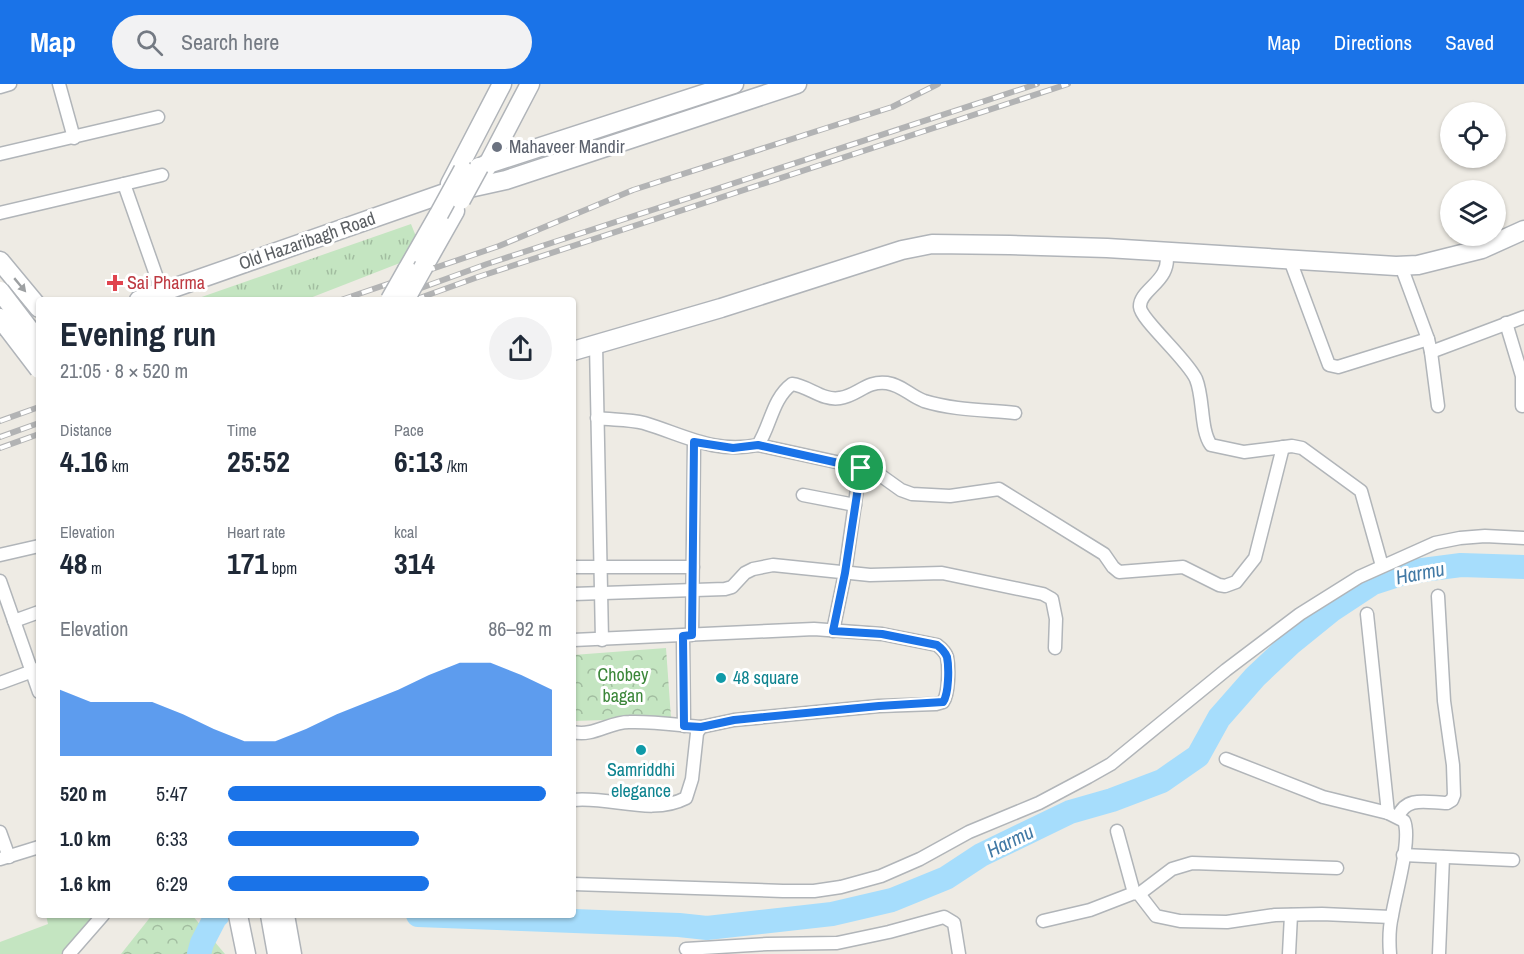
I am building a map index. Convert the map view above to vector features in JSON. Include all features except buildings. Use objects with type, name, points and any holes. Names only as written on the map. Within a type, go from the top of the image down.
[{"type":"main road","points":[[445,193],[502,84]]},
{"type":"main road","points":[[475,172],[510,84]]},
{"type":"main road","points":[[475,172],[524,84]]},
{"type":"main road","points":[[406,297],[416,268],[447,212],[530,84]]},
{"type":"main road","points":[[475,172],[735,84]]},
{"type":"main road","points":[[475,172],[506,180],[797,84]]},
{"type":"main road","name":"Old Hazaribagh Road","points":[[148,297],[445,193],[475,172]]},
{"type":"main road","points":[[576,350],[721,308],[902,250],[932,244],[1032,245],[1401,266],[1418,265],[1482,249],[1524,230]]},
{"type":"main road","points":[[0,261],[36,304]]},
{"type":"main road","points":[[392,297],[416,268]]},
{"type":"main road","points":[[0,291],[36,338]]},
{"type":"main road","points":[[0,318],[36,365]]},
{"type":"main road","points":[[0,341],[36,329]]},
{"type":"main road","points":[[271,918],[284,953]]},
{"type":"main road","points":[[276,918],[284,953]]},
{"type":"main road","points":[[283,918],[284,953]]},
{"type":"main road","points":[[240,924],[246,954]]},
{"type":"street","points":[[0,87],[10,84]]},
{"type":"street","points":[[59,84],[74,138]]},
{"type":"street","points":[[0,154],[158,117]]},
{"type":"street","points":[[0,213],[162,175]]},
{"type":"street","points":[[124,184],[162,292]]},
{"type":"street","points":[[1166,252],[1167,268],[1141,300],[1142,315],[1177,351],[1195,376],[1202,402],[1207,440],[1210,445],[1244,452],[1283,447],[1302,448],[1361,491],[1382,566]]},
{"type":"street","points":[[1290,260],[1329,365],[1338,367],[1428,339]]},
{"type":"street","points":[[1401,266],[1428,339],[1438,406]]},
{"type":"street","points":[[1431,352],[1524,316]]},
{"type":"street","points":[[1506,323],[1522,376],[1522,406]]},
{"type":"street","points":[[596,344],[602,640]]},
{"type":"street","points":[[758,445],[766,433],[780,394],[792,384],[802,385],[813,392],[837,399],[849,396],[868,384],[888,383],[900,386],[916,398],[943,406],[1015,413]]},
{"type":"street","points":[[597,418],[641,422],[694,442],[733,448],[758,445],[861,468],[879,473],[901,490],[912,494],[950,496],[999,489],[1104,554],[1119,572],[1183,567],[1219,585],[1226,586],[1236,582],[1255,558],[1283,447]]},
{"type":"street","points":[[684,726],[687,636],[693,567],[694,442]]},
{"type":"street","points":[[833,631],[845,573],[861,468]]},
{"type":"street","points":[[803,495],[855,505]]},
{"type":"street","points":[[576,884],[804,891],[841,887],[881,876],[920,859],[969,832],[1039,803],[1111,764],[1226,670],[1300,614],[1338,589],[1382,566],[1435,543],[1485,536],[1524,537]]},
{"type":"street","points":[[0,555],[36,547]]},
{"type":"street","points":[[576,594],[732,587],[745,573],[763,566],[789,566],[884,575],[942,573],[1043,594],[1052,599],[1055,608],[1055,648]]},
{"type":"street","points":[[576,567],[693,567]]},
{"type":"street","points":[[0,581],[35,670],[0,683]]},
{"type":"street","points":[[1393,815],[1409,803],[1418,801],[1448,803],[1454,795],[1453,765],[1444,700],[1438,596]]},
{"type":"street","points":[[14,621],[36,613]]},
{"type":"street","points":[[1367,614],[1393,815]]},
{"type":"street","points":[[576,640],[791,629],[882,634],[937,645],[943,649],[946,657],[946,698],[943,702],[936,704],[879,706],[734,720],[701,727],[627,722],[612,724],[589,733],[576,732]]},
{"type":"street","points":[[576,800],[594,799],[652,806],[669,805],[686,798],[692,779],[697,733],[701,727]]},
{"type":"street","points":[[1226,759],[1323,797],[1393,815],[1404,821],[1406,827],[1403,855],[1391,917],[1389,954]]},
{"type":"street","points":[[1117,831],[1137,893],[1156,916],[1180,921],[1227,922],[1266,915],[1391,917]]},
{"type":"street","points":[[0,832],[4,858],[36,848]]},
{"type":"street","points":[[1403,855],[1514,860]]},
{"type":"street","points":[[1439,954],[1443,857]]},
{"type":"street","points":[[1043,921],[1090,909],[1137,893],[1172,869],[1192,863],[1337,868]]},
{"type":"street","points":[[1289,954],[1291,915]]},
{"type":"street","points":[[686,949],[837,943],[944,917],[954,923],[959,954]]},
{"type":"street","points":[[69,954],[100,918]]},
{"type":"green space","points":[[411,224],[423,254],[313,297],[202,297]]},
{"type":"green space","name":"Chobey bagan","points":[[666,648],[671,718],[576,721],[576,655]]},
{"type":"green space","points":[[47,918],[93,918],[62,954],[0,954],[0,942],[48,924]]},
{"type":"green space","points":[[150,918],[195,918],[225,954],[121,954]]},
{"type":"waterway","name":"Harmu","points":[[496,918],[707,928],[832,914],[892,900],[946,878],[981,855],[1070,812],[1112,800],[1162,781],[1198,756],[1219,718],[1255,677],[1290,644],[1332,610],[1373,583],[1407,572],[1461,565],[1524,567]]},
{"type":"waterway","name":"Harmu","points":[[199,954],[215,918]]},
{"type":"railway","points":[[350,297],[499,246],[633,190],[892,107],[938,84]]},
{"type":"railway","points":[[396,297],[487,264],[1037,84]]},
{"type":"railway","points":[[422,297],[1068,84]]},
{"type":"railway","points":[[0,421],[36,408]]},
{"type":"railway","points":[[0,437],[36,424]]},
{"type":"railway","points":[[0,448],[36,435]]},
{"type":"place","name":"Mahaveer Mandir","points":[[497,147]]},
{"type":"place","name":"Sai Pharma","points":[[115,283]]},
{"type":"place","name":"48 square","points":[[721,678]]},
{"type":"place","name":"Samriddhi elegance","points":[[641,750]]},
{"type":"route","points":[[694,442],[733,448],[758,445],[861,468],[845,573],[833,631],[882,634],[937,645],[943,649],[946,657],[948,692],[946,698],[943,702],[936,704],[879,706],[734,720],[701,727],[684,726],[683,636],[692,635],[694,442]]}]
